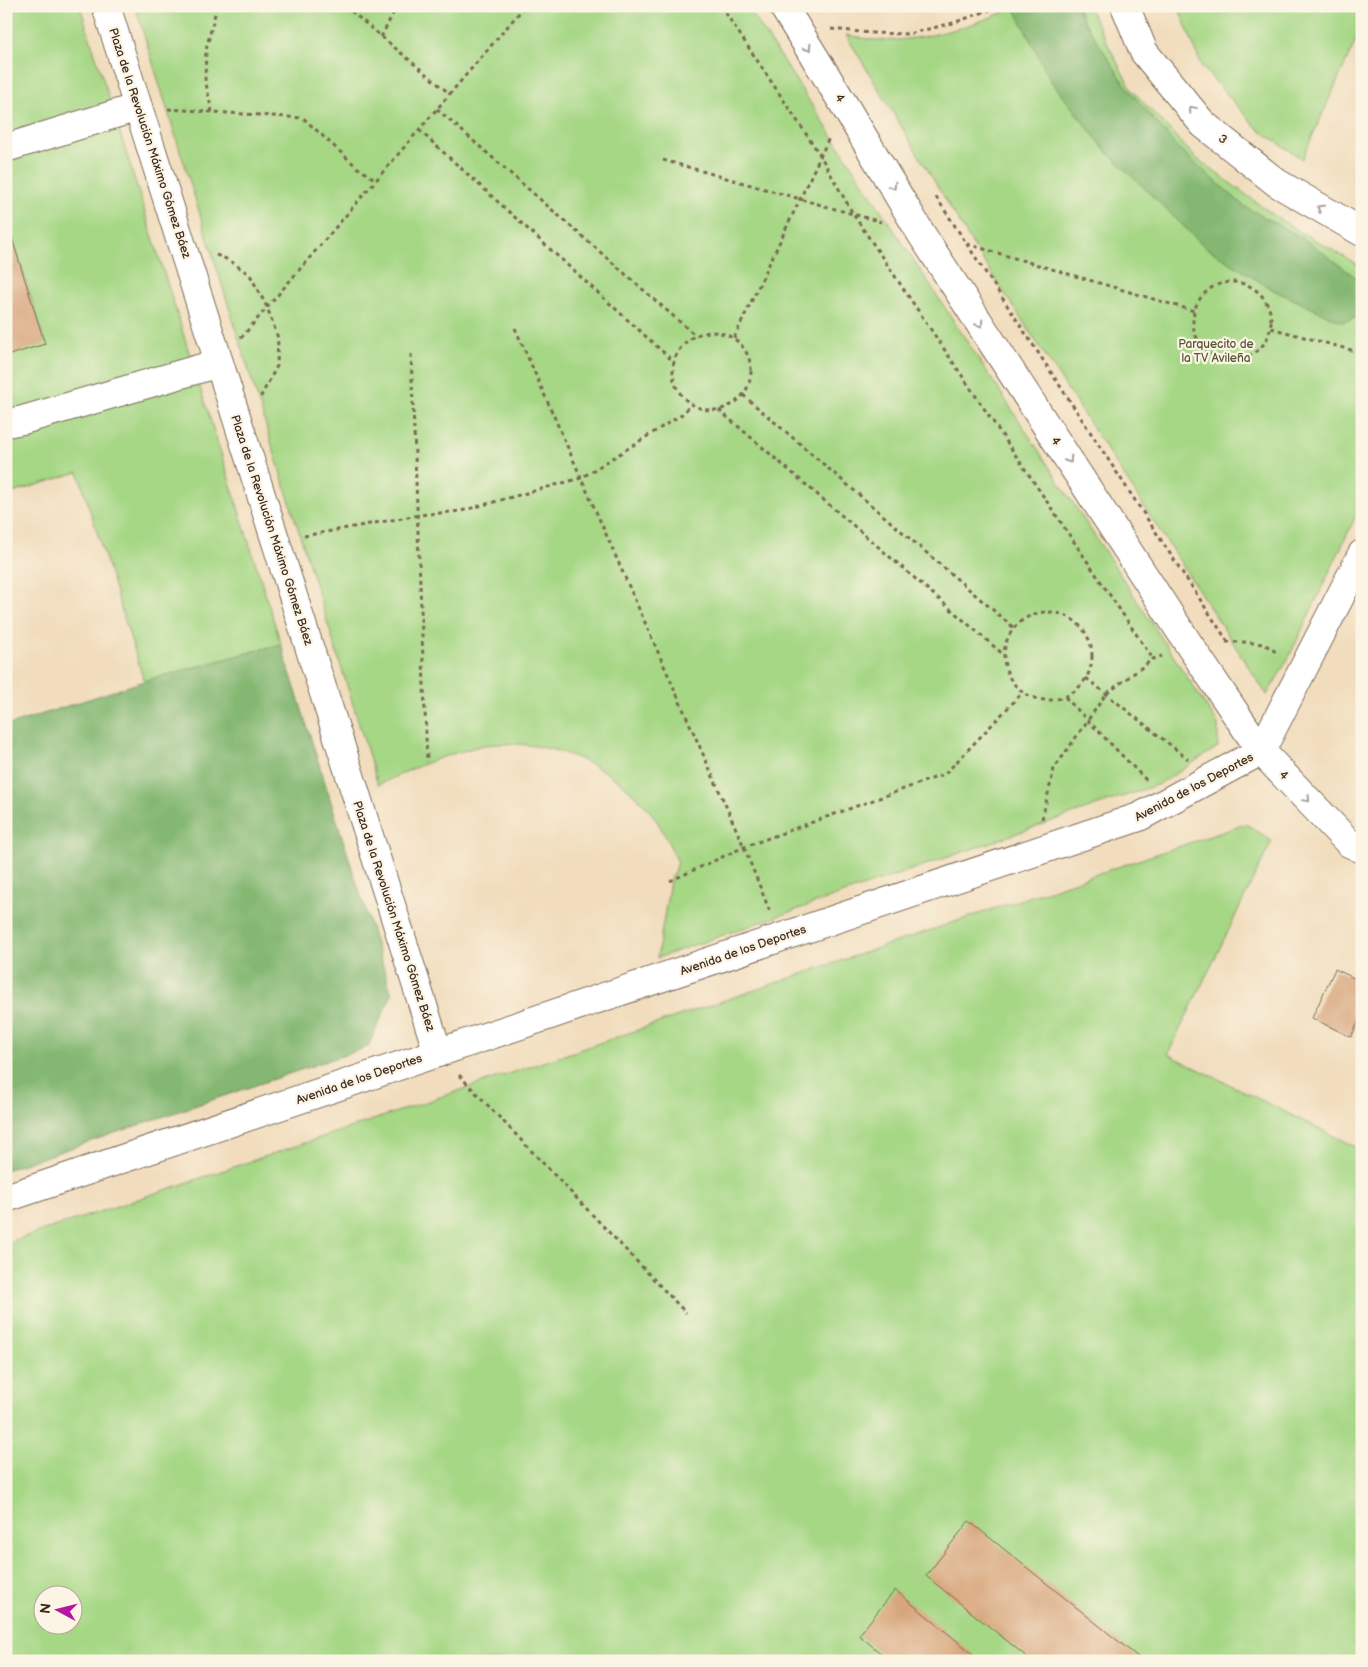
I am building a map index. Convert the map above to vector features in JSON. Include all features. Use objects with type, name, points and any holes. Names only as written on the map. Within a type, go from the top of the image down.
[{"type":"street","name":"Plaza de la Revolución Máximo Gómez Báez","points":[[106,6],[438,1053]]},
{"type":"street","name":"4","points":[[782,6],[922,235],[1190,646],[1262,751],[1349,843],[1362,849]]},
{"type":"street","name":"3","points":[[1125,6],[1144,52],[1204,124],[1277,183],[1362,232]]},
{"type":"street","points":[[6,148],[138,107]]},
{"type":"street","points":[[6,423],[23,420],[219,363]]},
{"type":"street","name":"Avenida de los Deportes","points":[[6,1198],[1140,817],[1262,751],[1301,671],[1356,583],[1362,554]]},
{"type":"path","points":[[212,112],[205,79],[206,50],[217,6]]},
{"type":"path","points":[[345,6],[450,94]]},
{"type":"path","points":[[382,36],[397,6]]},
{"type":"path","points":[[219,363],[525,6]]},
{"type":"path","points":[[721,6],[820,155],[853,214],[1152,659]]},
{"type":"path","points":[[824,28],[871,33],[908,34],[953,23],[1001,6]]},
{"type":"path","points":[[138,107],[303,118],[358,168],[376,180]]},
{"type":"path","points":[[734,338],[820,155],[846,108]]},
{"type":"path","points":[[437,109],[696,336]]},
{"type":"path","points":[[419,130],[674,362]]},
{"type":"path","points":[[934,194],[1228,642]]},
{"type":"path","points":[[182,244],[229,260],[250,275],[267,307],[278,338],[277,366],[252,413],[240,430]]},
{"type":"path","points":[[1226,282],[1240,282],[1254,288],[1265,299],[1271,313],[1271,328],[1266,341],[1257,352],[1244,358],[1231,360],[1217,357],[1205,350],[1197,338],[1193,325],[1194,311],[1200,297],[1211,287],[1226,282]]},
{"type":"path","points":[[515,328],[744,848],[781,938]]},
{"type":"path","points":[[1271,328],[1362,353]]},
{"type":"path","points":[[705,332],[728,335],[744,348],[751,365],[750,378],[743,395],[728,407],[719,410],[704,410],[691,406],[681,396],[673,380],[672,368],[677,353],[687,340],[696,336],[705,332]]},
{"type":"path","points":[[411,354],[427,762]]},
{"type":"path","points":[[743,395],[1014,628]]},
{"type":"path","points":[[276,541],[418,515],[461,511],[581,478],[681,415],[691,406]]},
{"type":"path","points":[[719,410],[1004,655]]},
{"type":"path","points":[[1053,611],[1068,615],[1080,624],[1088,636],[1092,650],[1092,665],[1086,678],[1077,689],[1065,697],[1051,700],[1036,698],[1023,692],[1013,682],[1006,669],[1004,655],[1007,640],[1014,628],[1025,618],[1039,612],[1053,611]]},
{"type":"path","points":[[1034,852],[1054,769],[1106,694],[1152,659],[1190,646],[1213,641],[1244,642],[1264,644],[1288,659],[1301,671]]},
{"type":"path","points":[[1086,678],[1212,778]]},
{"type":"path","points":[[670,881],[744,848],[946,774],[1023,692]]},
{"type":"path","points":[[1065,697],[1167,802]]},
{"type":"path","points":[[438,1053],[686,1313]]},
{"type":"green space","points":[[6,6],[80,6],[281,644],[144,681],[78,472],[6,495],[6,356],[45,343],[6,217]]},
{"type":"green space","points":[[135,6],[747,6],[1218,724],[1218,747],[1159,784],[657,958],[670,881],[678,862],[657,821],[642,802],[624,785],[603,771],[582,760],[558,751],[510,744],[485,745],[430,762],[378,785]]},
{"type":"green space","name":"Parquecito de la TV Avileña","points":[[1017,6],[1088,6],[1131,89],[1196,158],[1282,221],[1362,267],[1362,503],[1288,659],[1267,695],[973,245],[846,35],[876,40],[897,40],[932,35],[986,19]]},
{"type":"green space","points":[[1077,6],[1084,21],[1129,90],[1177,147],[1244,206],[1306,240],[1362,282],[1362,314],[1359,317],[1342,322],[1273,290],[1205,247],[1105,150],[1051,81],[1014,7]]},
{"type":"green space","points":[[1178,6],[1362,6],[1362,27],[1302,159],[1258,129],[1202,67]]},
{"type":"green space","points":[[281,644],[392,994],[368,1047],[6,1170],[6,726],[144,681]]},
{"type":"green space","points":[[1246,824],[1272,841],[1168,1054],[1362,1150],[1362,1661],[6,1661],[6,1243]]},
{"type":"building","points":[[6,219],[45,344],[6,356]]},
{"type":"building","points":[[1335,969],[1362,982],[1362,1015],[1351,1037],[1312,1018]]},
{"type":"building","points":[[969,1521],[1143,1661],[1032,1661],[926,1576]]},
{"type":"building","points":[[895,1590],[973,1654],[968,1661],[890,1661],[859,1635]]}]
